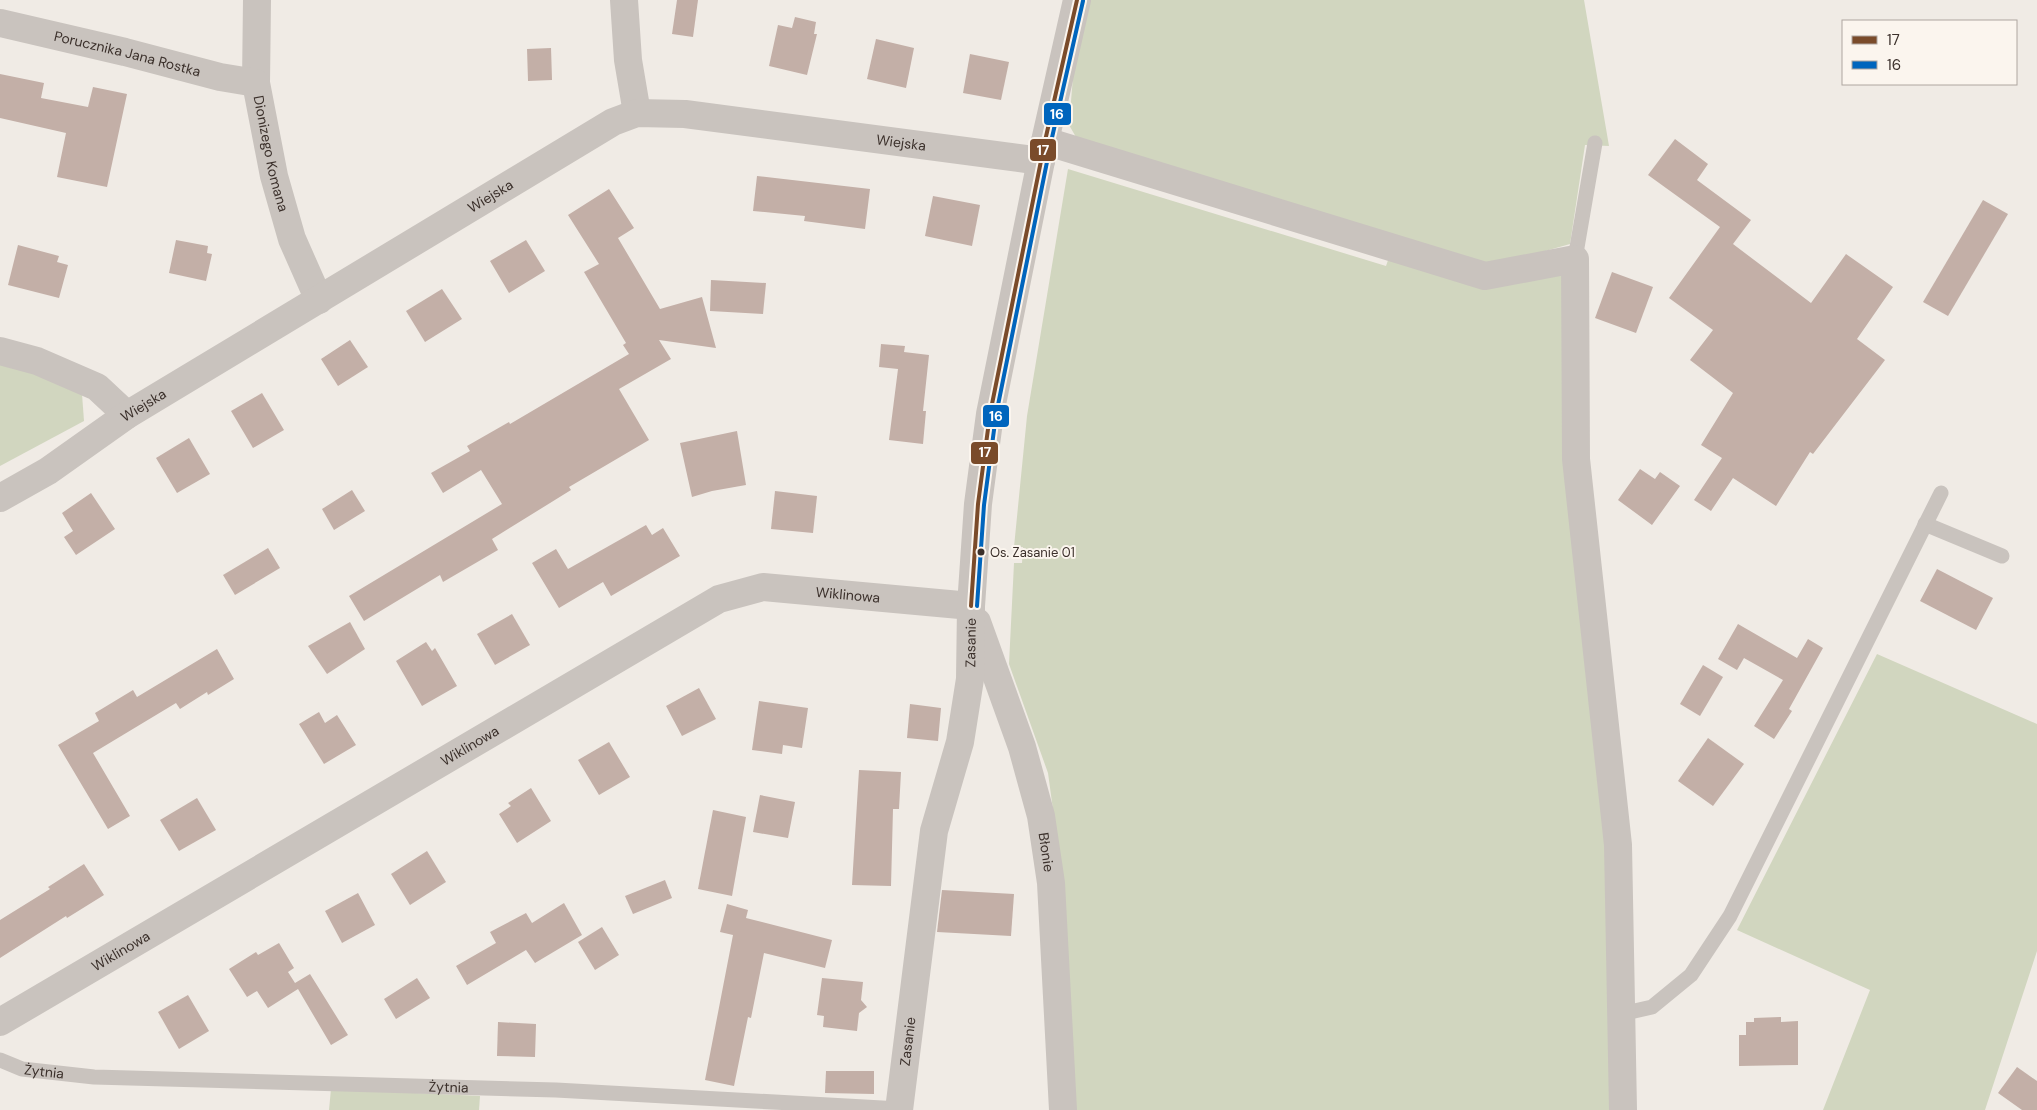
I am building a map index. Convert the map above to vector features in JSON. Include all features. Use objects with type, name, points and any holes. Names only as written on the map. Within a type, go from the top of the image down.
[{"type":"street","name":"Dionizego Komana","points":[[257,0],[256,83],[274,176],[292,239],[319,300]]},
{"type":"street","points":[[624,0],[628,60],[637,113]]},
{"type":"street","name":"Zasanie","points":[[900,1110],[934,831],[960,742],[968,688],[978,504],[990,414],[1043,151],[1077,0]]},
{"type":"street","name":"Porucznika Jana Rostka","points":[[0,24],[125,52],[220,77],[256,83]]},
{"type":"street","name":"Wiejska","points":[[0,498],[48,471],[127,415],[613,122],[637,113],[685,114],[1043,151],[1485,276],[1575,259]]},
{"type":"street","points":[[1575,259],[1576,458],[1618,845],[1623,1110]]},
{"type":"street","points":[[0,351],[37,361],[97,387],[127,415]]},
{"type":"street","name":"Wiklinowa","points":[[0,1022],[719,599],[763,587],[971,606]]},
{"type":"street","name":"Błonie","points":[[971,606],[1022,747],[1041,816],[1051,883],[1062,1110]]},
{"type":"lane","points":[[1575,259],[1595,144]]},
{"type":"lane","points":[[1621,1014],[1652,1007],[1691,975],[1730,916],[1941,493]]},
{"type":"lane","points":[[1925,524],[2002,556]]},
{"type":"lane","name":"Żytnia","points":[[0,1060],[22,1069],[94,1077],[556,1090],[900,1110]]},
{"type":"green space","points":[[1089,0],[1584,0],[1609,146],[1585,145],[1570,244],[1496,265],[1563,271],[1610,849],[1615,1110],[1074,1110],[1060,861],[1048,773],[1009,664],[1014,563],[1022,563],[1023,547],[1014,547],[1027,416],[1068,169],[1386,266],[1395,240],[1080,144],[1069,125],[1073,77]]},
{"type":"green space","points":[[0,359],[82,394],[84,421],[0,466]]},
{"type":"green space","points":[[1877,654],[2037,724],[2037,951],[1985,1110],[1823,1110],[1870,990],[1737,930]]},
{"type":"green space","points":[[331,1089],[480,1096],[479,1110],[329,1110]]},
{"type":"building","points":[[677,0],[698,0],[693,37],[672,34]]},
{"type":"building","points":[[795,17],[816,22],[814,34],[817,34],[807,75],[769,66],[778,25],[792,28]]},
{"type":"building","points":[[876,39],[914,48],[906,88],[867,79]]},
{"type":"building","points":[[551,48],[552,80],[528,81],[527,49]]},
{"type":"building","points":[[970,54],[1009,62],[1001,100],[963,93]]},
{"type":"building","points":[[0,74],[44,83],[41,98],[88,107],[93,87],[127,94],[107,187],[57,177],[66,133],[0,118]]},
{"type":"building","points":[[1675,139],[1708,164],[1697,180],[1751,220],[1733,244],[1811,303],[1846,254],[1893,287],[1857,339],[1885,360],[1813,454],[1810,452],[1776,506],[1733,478],[1711,511],[1694,500],[1722,458],[1701,445],[1733,393],[1690,360],[1713,330],[1669,298],[1720,227],[1648,175]]},
{"type":"building","points":[[757,176],[870,189],[865,229],[804,221],[805,216],[753,211]]},
{"type":"building","points":[[609,189],[634,228],[618,238],[660,309],[702,297],[716,348],[659,340],[671,359],[619,389],[649,440],[569,487],[571,490],[492,539],[498,550],[443,582],[440,575],[364,621],[349,596],[502,504],[481,470],[443,493],[431,473],[470,451],[467,446],[509,422],[510,424],[629,354],[623,345],[626,343],[584,272],[599,264],[568,215]]},
{"type":"building","points":[[933,196],[980,205],[972,246],[925,236]]},
{"type":"building","points":[[1983,200],[2008,214],[1948,316],[1923,302]]},
{"type":"building","points":[[176,240],[208,246],[207,253],[212,254],[206,281],[169,273]]},
{"type":"building","points":[[526,240],[545,271],[509,293],[490,261]]},
{"type":"building","points":[[18,245],[59,256],[57,262],[68,265],[59,298],[8,285]]},
{"type":"building","points":[[1612,272],[1653,287],[1636,333],[1595,318]]},
{"type":"building","points":[[711,280],[766,283],[763,314],[710,311]]},
{"type":"building","points":[[442,289],[462,319],[425,342],[406,311]]},
{"type":"building","points":[[350,340],[368,367],[338,386],[321,359]]},
{"type":"building","points":[[881,344],[905,346],[904,352],[929,355],[923,411],[926,411],[923,444],[889,440],[898,369],[879,367]]},
{"type":"building","points":[[262,393],[284,430],[253,448],[231,411]]},
{"type":"building","points":[[737,431],[746,485],[712,491],[692,497],[680,443]]},
{"type":"building","points":[[189,438],[210,474],[177,493],[156,458]]},
{"type":"building","points":[[1640,469],[1655,479],[1660,472],[1680,486],[1652,525],[1618,500]]},
{"type":"building","points":[[352,490],[365,511],[334,530],[322,509]]},
{"type":"building","points":[[775,491],[817,496],[813,533],[771,529]]},
{"type":"building","points":[[91,493],[115,529],[76,555],[64,537],[73,531],[62,513]]},
{"type":"building","points":[[646,525],[652,535],[663,528],[680,556],[611,596],[603,582],[559,608],[532,563],[556,549],[568,569]]},
{"type":"building","points":[[268,548],[280,568],[235,595],[223,575]]},
{"type":"building","points":[[1937,569],[1993,598],[1976,630],[1920,601]]},
{"type":"building","points":[[512,614],[530,645],[495,665],[477,634]]},
{"type":"building","points":[[350,622],[365,649],[327,674],[308,646]]},
{"type":"building","points":[[1738,624],[1797,658],[1808,639],[1823,648],[1789,709],[1792,711],[1774,739],[1754,726],[1783,680],[1744,658],[1737,670],[1718,659]]},
{"type":"building","points":[[426,642],[432,651],[435,648],[457,686],[422,706],[396,661]]},
{"type":"building","points":[[217,649],[234,679],[208,695],[207,692],[180,709],[176,703],[93,753],[130,816],[108,829],[58,745],[99,721],[95,713],[133,690],[137,697]]},
{"type":"building","points":[[1703,665],[1723,677],[1700,716],[1680,704]]},
{"type":"building","points":[[699,688],[716,719],[682,736],[666,706]]},
{"type":"building","points":[[759,701],[808,708],[802,748],[783,745],[782,754],[752,750]]},
{"type":"building","points":[[910,704],[941,708],[938,741],[907,738]]},
{"type":"building","points":[[319,712],[325,723],[337,715],[356,745],[324,764],[299,724]]},
{"type":"building","points":[[1708,738],[1744,764],[1713,806],[1678,781]]},
{"type":"building","points":[[609,742],[630,777],[599,795],[578,760]]},
{"type":"building","points":[[859,770],[901,772],[899,809],[893,809],[891,886],[852,885]]},
{"type":"building","points":[[531,788],[551,821],[517,843],[499,814],[511,806],[508,803]]},
{"type":"building","points":[[760,795],[795,802],[788,838],[753,832]]},
{"type":"building","points":[[197,798],[216,830],[179,851],[160,820]]},
{"type":"building","points":[[713,810],[746,817],[732,896],[698,889]]},
{"type":"building","points":[[427,851],[446,882],[410,905],[391,874]]},
{"type":"building","points":[[84,864],[104,895],[67,918],[66,916],[0,958],[0,920],[50,889],[48,887]]},
{"type":"building","points":[[665,880],[672,898],[633,914],[625,896]]},
{"type":"building","points":[[942,890],[1014,894],[1011,936],[937,932]]},
{"type":"building","points":[[358,893],[375,925],[342,943],[325,911]]},
{"type":"building","points":[[564,903],[582,935],[535,963],[526,950],[467,985],[456,966],[496,943],[490,932],[526,913],[532,923]]},
{"type":"building","points":[[727,904],[748,910],[746,918],[832,940],[825,968],[764,953],[751,1018],[748,1017],[734,1086],[705,1080],[733,935],[720,932]]},
{"type":"building","points":[[602,927],[619,955],[595,970],[578,942]]},
{"type":"building","points":[[279,943],[294,968],[288,972],[295,983],[310,974],[348,1035],[331,1045],[298,989],[268,1008],[257,991],[247,997],[229,969],[256,952],[258,955]]},
{"type":"building","points":[[417,978],[430,998],[396,1019],[384,999]]},
{"type":"building","points":[[822,978],[863,982],[861,1000],[867,1007],[859,1013],[857,1031],[823,1027],[824,1016],[817,1015]]},
{"type":"building","points":[[188,995],[209,1031],[179,1049],[158,1012]]},
{"type":"building","points":[[1781,1017],[1781,1022],[1798,1021],[1798,1065],[1739,1066],[1739,1035],[1746,1035],[1746,1022],[1754,1022],[1754,1018]]},
{"type":"building","points":[[498,1022],[536,1024],[535,1057],[497,1056]]},
{"type":"building","points":[[2017,1067],[2037,1081],[2037,1110],[2022,1110],[1998,1093]]},
{"type":"building","points":[[826,1071],[874,1071],[874,1094],[825,1093]]},
{"type":"transit line","name":"17","points":[[971,606],[978,504],[990,414],[1045,141],[1077,0]]},
{"type":"transit line","name":"16","points":[[977,606],[984,505],[996,415],[1051,142],[1083,1]]},
{"type":"place","name":"Os. Zasanie 01","points":[[981,552]]}]
